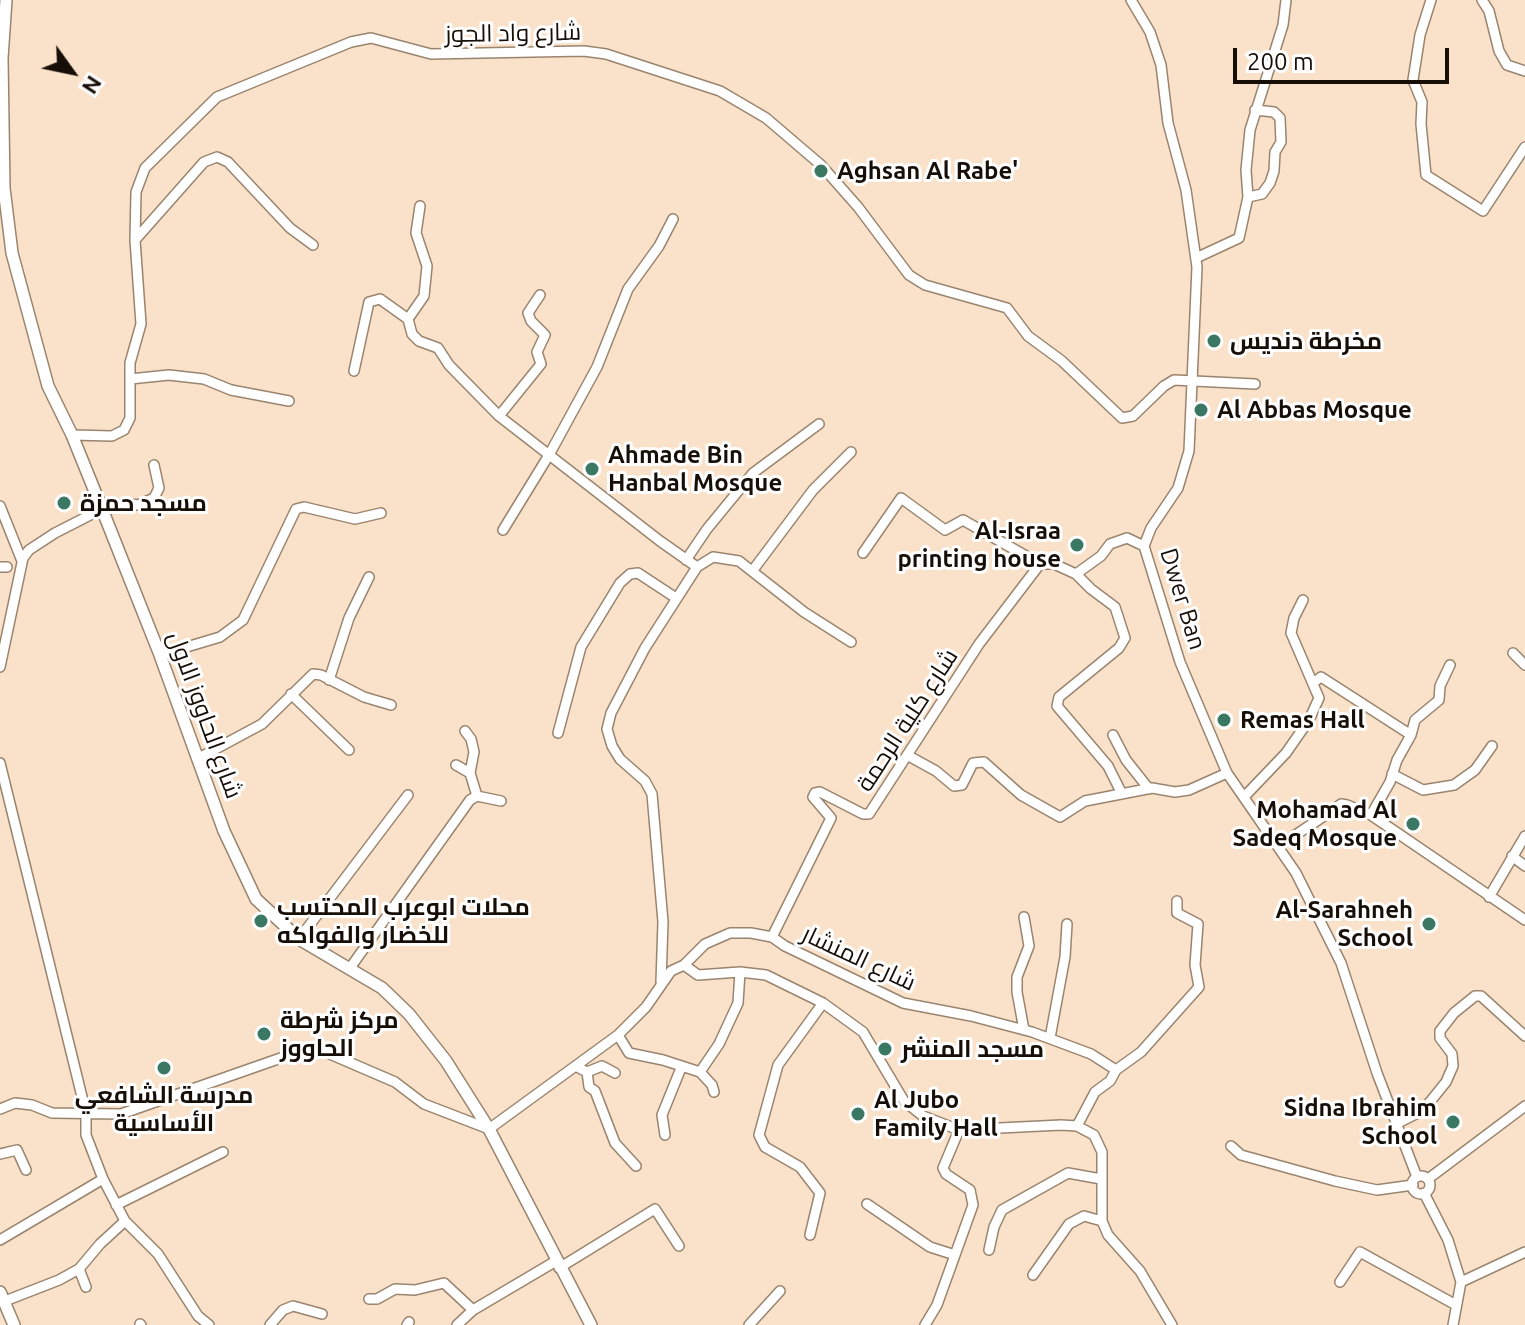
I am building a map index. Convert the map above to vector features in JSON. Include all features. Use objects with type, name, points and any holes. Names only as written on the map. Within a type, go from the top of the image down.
[{"type":"main road","name":"شارع الحاووز الاول","points":[[5,6],[2,58],[4,188],[12,253],[48,386],[72,435],[160,655],[224,831],[256,899],[299,939],[382,988],[409,1014],[446,1061],[489,1129],[591,1325]]},
{"type":"main road","points":[[2,1297],[14,1325]]},
{"type":"street","name":"Dwer Ban","points":[[1131,0],[1150,32],[1160,60],[1168,126],[1186,190],[1196,258],[1189,451],[1174,496],[1151,528],[1144,546],[1180,662],[1227,773],[1279,846],[1316,909],[1341,963],[1396,1124],[1419,1180]]},
{"type":"street","points":[[1196,258],[1239,238],[1248,197],[1246,170],[1250,130],[1283,25],[1286,0]]},
{"type":"street","points":[[1431,0],[1420,35],[1413,80],[1422,102],[1426,175],[1483,211],[1525,147]]},
{"type":"street","points":[[1482,0],[1489,11],[1499,51],[1507,65],[1525,71]]},
{"type":"street","name":"شارع واد الجوز","points":[[72,435],[112,436],[124,430],[130,414],[130,363],[141,324],[135,240],[136,192],[145,168],[217,97],[364,38],[385,39],[414,51],[431,54],[584,51],[606,54],[720,91],[766,118],[821,165],[858,207],[909,275],[925,285],[1007,308],[1028,336],[1062,361],[1122,418],[1133,416],[1168,382],[1193,383]]},
{"type":"street","points":[[1248,197],[1262,194],[1270,183],[1275,152],[1281,142],[1280,118],[1274,112],[1255,110]]},
{"type":"street","points":[[135,240],[204,162],[217,157],[228,162],[290,228],[313,245]]},
{"type":"street","points":[[420,206],[416,233],[427,266],[423,300],[408,319],[409,330],[415,338],[438,348],[449,365],[499,416],[697,567]]},
{"type":"street","points":[[503,530],[597,367],[628,289],[659,246],[673,219]]},
{"type":"street","points":[[499,416],[541,364],[537,352],[545,335],[531,321],[528,313],[540,295]]},
{"type":"street","points":[[354,371],[369,302],[380,299],[408,319]]},
{"type":"street","points":[[130,379],[169,375],[204,379],[231,391],[289,401]]},
{"type":"street","points":[[1193,383],[1255,384]]},
{"type":"street","points":[[686,560],[753,473],[819,424]]},
{"type":"street","points":[[753,570],[813,490],[851,452]]},
{"type":"street","points":[[0,667],[22,561],[32,548],[102,510],[123,503],[138,505],[154,498],[159,488],[154,465]]},
{"type":"street","points":[[863,553],[901,498],[945,530],[963,520],[1040,564],[1054,564],[1076,574],[1115,607],[1125,638],[1119,648],[1056,702],[1067,720],[1108,766],[1121,792]]},
{"type":"street","points":[[0,506],[22,561]]},
{"type":"street","points":[[160,655],[220,637],[243,620],[298,508],[355,519],[381,513]]},
{"type":"street","points":[[1076,574],[1101,556],[1110,544],[1127,538],[1137,540],[1144,546]]},
{"type":"street","points":[[661,984],[663,922],[652,794],[645,781],[620,759],[612,746],[607,729],[611,713],[676,598],[697,567],[713,557],[739,561],[804,612],[851,642]]},
{"type":"street","name":"شارع كلية الرحمة","points":[[772,937],[831,818],[813,797],[815,793],[820,792],[863,814],[869,814],[979,644],[1040,564]]},
{"type":"street","points":[[558,733],[581,647],[620,583],[628,575],[638,573],[676,598]]},
{"type":"street","points":[[329,680],[349,618],[369,577]]},
{"type":"street","points":[[1244,797],[1286,753],[1309,720],[1319,698],[1291,633],[1303,600]]},
{"type":"street","points":[[1513,653],[1525,665]]},
{"type":"street","points":[[1371,815],[1411,735],[1411,725],[1439,700],[1440,686],[1450,665]]},
{"type":"street","points":[[197,759],[262,724],[313,674],[364,697],[391,705]]},
{"type":"street","points":[[1313,683],[1321,677],[1331,682],[1411,735]]},
{"type":"street","points":[[291,694],[349,750]]},
{"type":"street","points":[[465,731],[474,752],[470,773],[477,796]]},
{"type":"street","points":[[1113,735],[1126,760],[1149,789]]},
{"type":"street","points":[[1392,774],[1423,790],[1454,785],[1475,770],[1492,746]]},
{"type":"street","points":[[907,755],[936,771],[954,786],[962,785],[973,763],[984,762],[1021,795],[1060,817],[1085,801],[1149,789],[1189,790],[1227,773]]},
{"type":"street","points":[[0,763],[86,1113],[86,1135],[103,1179],[125,1221],[158,1254],[198,1316],[209,1325]]},
{"type":"street","points":[[456,765],[470,773]]},
{"type":"street","points":[[299,939],[408,795]]},
{"type":"street","points":[[350,968],[470,800],[477,796],[501,801]]},
{"type":"street","points":[[1279,846],[1341,804],[1371,815],[1525,920]]},
{"type":"street","points":[[1489,897],[1525,836]]},
{"type":"street","points":[[1512,856],[1525,866]]},
{"type":"street","points":[[1077,1126],[1095,1092],[1110,1081],[1116,1070],[1141,1052],[1199,987],[1195,965],[1198,924],[1177,913],[1177,901]]},
{"type":"street","points":[[1024,917],[1029,946],[1017,977],[1017,992],[1024,1030]]},
{"type":"street","points":[[1050,1038],[1065,957],[1067,924]]},
{"type":"street","name":"شارع المنشار","points":[[489,1129],[582,1069],[646,1007],[671,971],[684,965],[705,944],[730,933],[772,937],[903,1003],[971,1016],[1050,1038],[1091,1054],[1116,1070]]},
{"type":"street","points":[[684,965],[698,975],[740,972],[766,975],[823,1003],[863,1032],[904,1101],[923,1116],[959,1130],[1077,1126],[1088,1130],[1099,1142],[1102,1152],[1102,1221],[1108,1235],[1140,1271],[1172,1325]]},
{"type":"street","points":[[700,1072],[719,1044],[738,1003],[740,972]]},
{"type":"street","points":[[1396,1124],[1416,1114],[1446,1082],[1453,1066],[1452,1054],[1440,1038],[1440,1031],[1454,1013],[1475,996],[1481,996],[1525,1036]]},
{"type":"street","points":[[810,1235],[820,1193],[800,1167],[763,1145],[759,1134],[778,1065],[823,1003]]},
{"type":"street","points":[[618,1035],[629,1053],[700,1072],[714,1092]]},
{"type":"street","points":[[0,1109],[15,1103],[32,1105],[52,1113],[121,1114],[316,1048],[395,1082],[424,1104],[489,1129]]},
{"type":"street","points":[[615,1073],[602,1066],[582,1069],[589,1087],[595,1091],[615,1143],[636,1166]]},
{"type":"street","points":[[665,1135],[662,1115],[681,1068]]},
{"type":"street","points":[[1231,1146],[1241,1155],[1377,1190],[1419,1180],[1525,1106]]},
{"type":"street","points":[[925,1325],[937,1305],[974,1201],[970,1190],[944,1170],[944,1162],[959,1130]]},
{"type":"street","points":[[0,1154],[17,1150],[26,1170]]},
{"type":"street","points":[[116,1205],[223,1152]]},
{"type":"street","points":[[989,1250],[1002,1210],[1068,1173],[1101,1179]]},
{"type":"street","points":[[0,1240],[103,1179]]},
{"type":"street","points":[[1419,1180],[1430,1187],[1424,1193],[1448,1240],[1461,1282],[1453,1325]]},
{"type":"street","points":[[867,1204],[930,1247],[955,1255]]},
{"type":"street","points":[[457,1325],[473,1310],[517,1282],[558,1264],[655,1209],[679,1246]]},
{"type":"street","points":[[1033,1275],[1069,1224],[1084,1216],[1102,1221]]},
{"type":"street","points":[[2,1297],[79,1269],[125,1221]]},
{"type":"street","points":[[1340,1282],[1360,1252],[1456,1305]]},
{"type":"street","points":[[1461,1282],[1525,1252]]},
{"type":"street","points":[[79,1269],[86,1287]]},
{"type":"street","points":[[369,1299],[377,1299],[395,1289],[415,1290],[444,1283],[473,1310]]},
{"type":"street","points":[[749,1325],[780,1291]]},
{"type":"street","points":[[270,1325],[283,1310],[293,1306],[322,1314]]},
{"type":"place","name":"Aghsan Al Rabe'","points":[[821,171]]},
{"type":"place","name":"مخرطة دنديس","points":[[1214,341]]},
{"type":"place","name":"Al Abbas Mosque","points":[[1201,410]]},
{"type":"place","name":"Ahmade Bin Hanbal Mosque","points":[[592,469]]},
{"type":"place","name":"مسجد حمزة","points":[[64,503]]},
{"type":"place","name":"Al-Israa printing house","points":[[1077,545]]},
{"type":"place","name":"Remas Hall","points":[[1224,720]]},
{"type":"place","name":"Mohamad Al Sadeq Mosque","points":[[1413,824]]},
{"type":"place","name":"محلات ابوعرب المحتسب للخضار والفواكه","points":[[261,921]]},
{"type":"place","name":"Al-Sarahneh School","points":[[1429,924]]},
{"type":"place","name":"مركز شرطة الحاووز","points":[[264,1034]]},
{"type":"place","name":"مسجد المنشر","points":[[885,1049]]},
{"type":"place","name":"مدرسة الشافعي الأساسية","points":[[164,1068]]},
{"type":"place","name":"Al Jubo Family Hall","points":[[858,1114]]},
{"type":"place","name":"Sidna Ibrahim School","points":[[1453,1122]]}]
